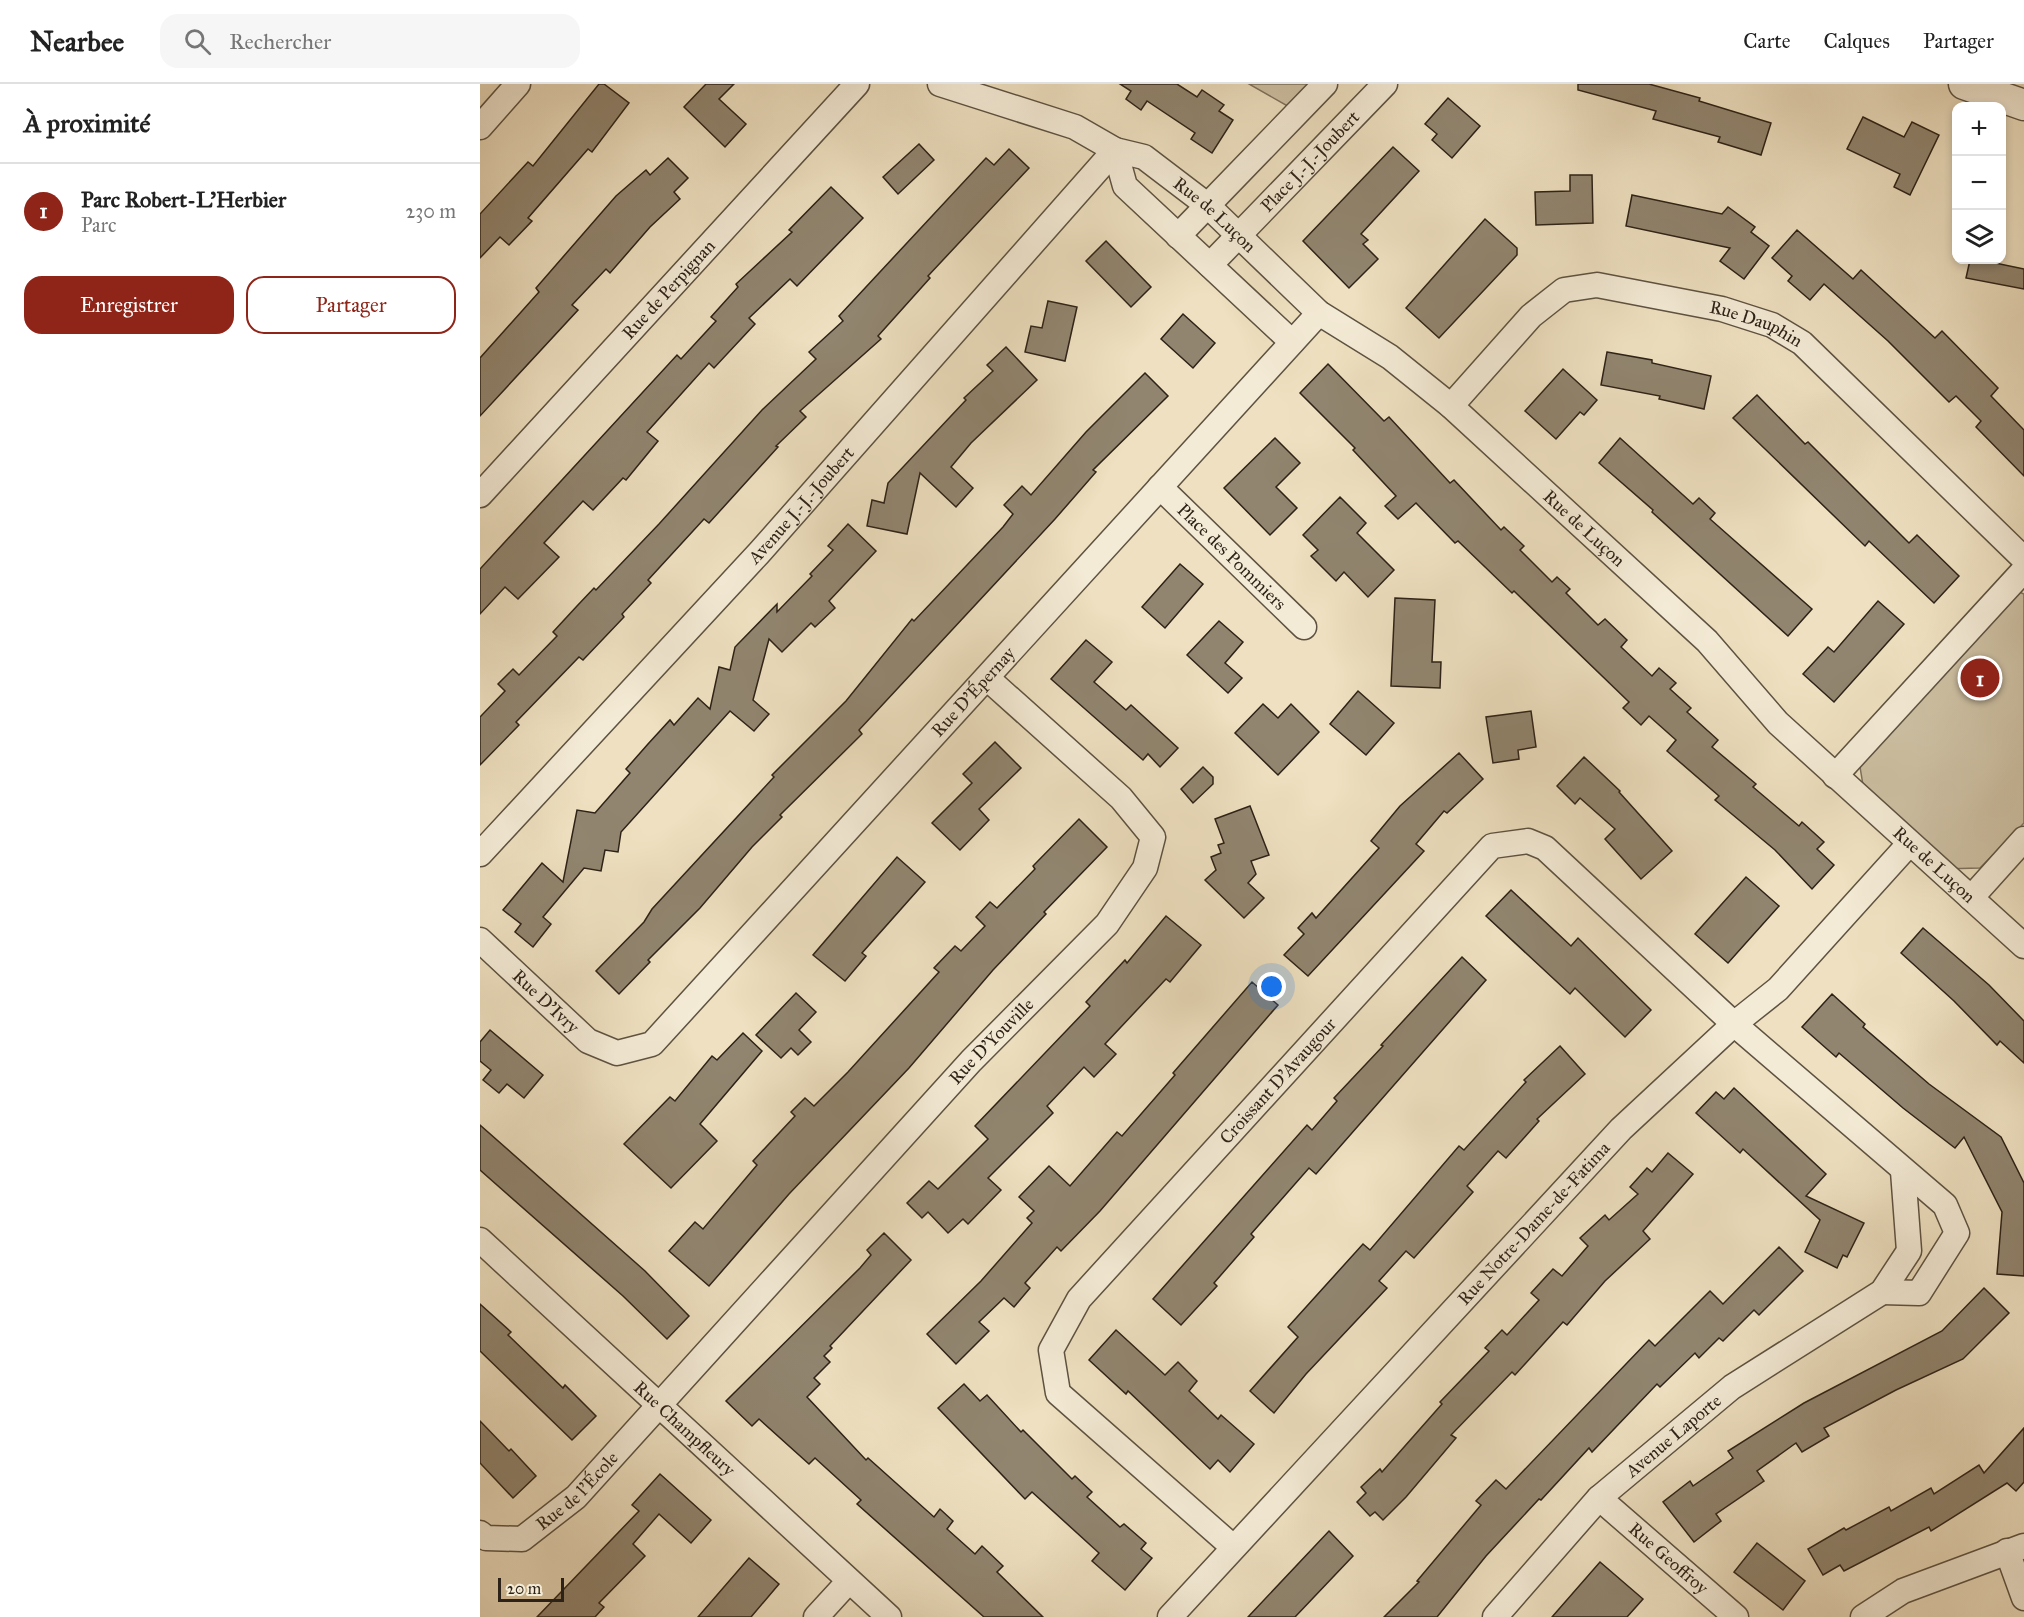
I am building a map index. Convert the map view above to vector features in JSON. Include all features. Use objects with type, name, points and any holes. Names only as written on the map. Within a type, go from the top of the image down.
[{"type":"street","points":[[480,127],[518,84]]},
{"type":"street","name":"Rue de Perpignan","points":[[480,495],[857,84]]},
{"type":"street","name":"Rue de Luçon","points":[[940,84],[1075,127],[1115,150],[1144,157],[1207,205],[1319,313],[1390,357],[1451,406],[1707,640],[1778,723],[1909,844],[2024,945]]},
{"type":"street","points":[[1178,236],[1325,84]]},
{"type":"street","name":"Place J.-J.-Joubert","points":[[1210,265],[1384,84]]},
{"type":"street","points":[[1964,84],[2024,105]]},
{"type":"street","name":"Rue de Luçon","points":[[1115,150],[1125,186],[1292,342]]},
{"type":"street","name":"Avenue J.-J.-Joubert","points":[[480,854],[759,553],[1115,150]]},
{"type":"street","name":"Rue Dauphin","points":[[1451,406],[1531,316],[1564,290],[1597,285],[1722,309],[1772,324],[1802,343],[2024,559]]},
{"type":"street","name":"Rue D'Épernay","points":[[617,1053],[652,1044],[1319,313]]},
{"type":"street","name":"Place des Pommiers","points":[[1160,487],[1304,627]]},
{"type":"street","points":[[1835,776],[2024,570]]},
{"type":"street","name":"Rue D'Youville","points":[[659,1406],[971,1061],[1107,924],[1145,868],[1153,837],[1121,798],[987,678]]},
{"type":"street","points":[[1971,898],[2024,839]]},
{"type":"street","name":"Croissant D'Avaugour","points":[[1233,1547],[1058,1393],[1051,1350],[1080,1299],[1492,846],[1528,841],[1545,848],[1734,1024]]},
{"type":"street","name":"Rue Notre-Dame-de-Fatima","points":[[1170,1617],[1621,1129],[1734,1024],[1778,989],[1909,844]]},
{"type":"street","name":"Rue D'Ivry","points":[[480,940],[588,1041],[617,1053]]},
{"type":"street","points":[[1734,1024],[1903,1171],[1945,1204],[1957,1233],[1919,1293],[1882,1292]]},
{"type":"street","name":"Avenue Laporte","points":[[1495,1617],[1599,1498],[1732,1387],[1882,1292],[1909,1251],[1903,1171]]},
{"type":"street","name":"Rue Champfleury","points":[[480,1240],[889,1617]]},
{"type":"street","name":"Rue de l'École","points":[[480,1533],[486,1538],[522,1539],[576,1497],[659,1406]]},
{"type":"street","name":"Rue Geoffroy","points":[[1599,1498],[1736,1617]]},
{"type":"street","points":[[1863,1617],[1903,1591],[2016,1548],[2024,1598]]},
{"type":"street","points":[[816,1617],[849,1581]]},
{"type":"shaded area","points":[[1249,84],[1315,84],[1291,108]]},
{"type":"shaded area","points":[[2017,591],[2024,594],[2024,823],[1980,868],[1940,869],[1864,791],[1859,761]]},
{"type":"building","points":[[599,84],[604,84],[629,103],[592,152],[588,149],[528,218],[532,221],[509,245],[500,237],[480,258],[480,214],[528,162],[533,166]]},
{"type":"building","points":[[706,84],[734,84],[719,99],[746,124],[725,147],[684,107]]},
{"type":"building","points":[[1120,84],[1177,84],[1197,97],[1202,90],[1224,105],[1219,111],[1233,120],[1212,153],[1191,139],[1195,133],[1147,101],[1141,110],[1126,99],[1131,91]]},
{"type":"building","points":[[1578,84],[1649,84],[1700,98],[1699,101],[1771,123],[1761,155],[1718,142],[1720,137],[1653,119],[1656,111],[1578,90]]},
{"type":"building","points":[[1448,98],[1480,126],[1452,158],[1432,140],[1437,134],[1425,124]]},
{"type":"building","points":[[1863,117],[1904,137],[1912,122],[1939,135],[1910,195],[1894,187],[1900,174],[1847,149]]},
{"type":"building","points":[[919,144],[934,160],[898,194],[883,177]]},
{"type":"building","points":[[1393,147],[1419,171],[1361,234],[1368,240],[1363,244],[1378,259],[1349,288],[1303,241]]},
{"type":"building","points":[[1009,149],[1029,168],[928,276],[930,278],[878,336],[881,339],[800,411],[806,417],[776,446],[778,447],[709,523],[704,519],[648,580],[651,583],[622,614],[624,617],[583,660],[579,657],[516,722],[519,725],[480,765],[480,717],[505,691],[498,684],[513,669],[519,675],[557,636],[553,632],[577,606],[594,588],[596,590],[659,524],[762,410],[816,359],[809,352],[843,321],[839,316],[986,158],[994,165]]},
{"type":"building","points":[[668,158],[688,178],[674,192],[680,199],[650,227],[610,273],[606,269],[572,305],[578,310],[480,416],[480,358],[539,292],[536,288],[616,196],[646,170],[650,175]]},
{"type":"building","points":[[1570,175],[1592,175],[1593,223],[1536,225],[1535,192],[1570,191]]},
{"type":"building","points":[[831,187],[863,218],[797,286],[790,279],[749,318],[755,324],[714,368],[709,363],[647,432],[658,441],[626,480],[623,478],[593,510],[583,501],[544,543],[559,557],[518,599],[505,587],[480,614],[480,569],[677,355],[681,359],[716,321],[711,317],[738,287],[736,284],[792,232],[789,230]]},
{"type":"building","points":[[1632,195],[1722,214],[1728,207],[1755,227],[1751,232],[1769,246],[1744,279],[1720,261],[1730,248],[1626,226]]},
{"type":"building","points":[[1485,219],[1517,248],[1517,255],[1439,338],[1406,308]]},
{"type":"building","points":[[1797,230],[1853,279],[1861,270],[1935,338],[1942,331],[1998,388],[1991,396],[2024,430],[2024,476],[1976,427],[1981,421],[1956,396],[1949,402],[1888,341],[1824,284],[1810,300],[1788,281],[1792,276],[1772,258]]},
{"type":"building","points":[[1106,241],[1151,287],[1131,307],[1086,261]]},
{"type":"building","points":[[1969,264],[2000,264],[2024,269],[2024,289],[1966,278]]},
{"type":"building","points":[[1048,301],[1077,307],[1065,361],[1025,352],[1031,326],[1042,328]]},
{"type":"building","points":[[1183,314],[1215,343],[1193,368],[1161,339]]},
{"type":"building","points":[[1006,347],[1037,380],[971,443],[951,467],[973,488],[956,507],[920,473],[907,534],[867,526],[872,500],[884,503],[888,483],[966,400],[964,398],[993,371],[987,365]]},
{"type":"building","points":[[1607,352],[1652,360],[1652,363],[1711,376],[1704,409],[1659,399],[1660,396],[1601,385]]},
{"type":"building","points":[[1328,364],[1384,421],[1389,417],[1450,483],[1454,480],[1501,530],[1504,527],[1524,546],[1520,550],[1552,582],[1557,577],[1570,589],[1566,593],[1598,625],[1605,619],[1627,640],[1621,647],[1652,676],[1659,668],[1676,683],[1670,689],[1691,708],[1687,712],[1718,740],[1712,747],[1756,784],[1753,787],[1799,826],[1802,822],[1824,842],[1817,849],[1834,865],[1812,889],[1775,850],[1715,800],[1719,796],[1667,751],[1676,740],[1649,716],[1641,725],[1623,708],[1629,702],[1514,591],[1512,593],[1458,541],[1455,543],[1416,503],[1398,519],[1385,506],[1396,496],[1353,450],[1355,448],[1300,393]]},
{"type":"building","points":[[1563,369],[1597,400],[1584,415],[1580,412],[1556,439],[1525,411]]},
{"type":"building","points":[[1145,373],[1168,396],[1093,470],[1096,472],[1055,519],[859,730],[862,734],[780,815],[782,817],[619,994],[596,971],[644,922],[652,909],[774,777],[772,775],[846,701],[912,619],[914,621],[1003,527],[1013,514],[1004,505],[1022,486],[1031,495],[1086,432]]},
{"type":"building","points":[[1757,395],[1805,444],[1808,442],[1909,543],[1917,535],[1959,576],[1934,603],[1869,541],[1865,546],[1733,418]]},
{"type":"building","points":[[1275,438],[1300,463],[1276,487],[1297,508],[1270,535],[1224,488]]},
{"type":"building","points":[[1620,438],[1693,504],[1699,498],[1715,513],[1710,519],[1812,609],[1788,636],[1599,463]]},
{"type":"building","points":[[1340,497],[1366,523],[1357,533],[1394,570],[1368,597],[1344,572],[1336,581],[1311,556],[1318,550],[1303,535]]},
{"type":"building","points":[[848,524],[876,551],[829,601],[835,608],[815,627],[811,623],[782,652],[769,639],[753,700],[769,714],[754,731],[730,711],[621,832],[618,852],[605,850],[601,871],[584,868],[543,917],[551,924],[533,947],[515,932],[521,924],[503,910],[542,863],[563,882],[577,810],[595,813],[630,773],[626,769],[648,744],[670,720],[674,725],[698,698],[710,709],[719,667],[730,670],[735,647],[777,604],[777,612],[812,576],[810,574],[833,550],[828,546]]},
{"type":"building","points":[[1180,564],[1203,584],[1165,628],[1142,607]]},
{"type":"building","points":[[1395,598],[1435,600],[1432,662],[1441,662],[1440,688],[1391,686]]},
{"type":"building","points":[[1878,601],[1904,624],[1834,702],[1803,674],[1828,647],[1834,652]]},
{"type":"building","points":[[1219,621],[1243,642],[1225,663],[1242,678],[1228,693],[1187,655]]},
{"type":"building","points":[[1086,640],[1112,662],[1094,682],[1126,710],[1131,705],[1178,748],[1160,767],[1148,754],[1143,760],[1051,679]]},
{"type":"building","points":[[1358,691],[1394,723],[1366,755],[1330,724]]},
{"type":"building","points":[[1263,704],[1278,718],[1291,704],[1319,732],[1278,775],[1235,733]]},
{"type":"building","points":[[1531,711],[1536,747],[1518,750],[1519,759],[1493,763],[1486,717]]},
{"type":"building","points":[[995,742],[1021,768],[979,809],[989,820],[960,850],[932,823],[972,783],[963,774]]},
{"type":"building","points":[[1459,753],[1483,779],[1447,813],[1444,811],[1416,844],[1424,851],[1308,976],[1284,955],[1304,934],[1298,928],[1312,913],[1316,918],[1379,848],[1371,841],[1400,806]]},
{"type":"building","points":[[1584,757],[1620,791],[1672,851],[1641,879],[1605,839],[1615,829],[1580,798],[1575,804],[1557,786]]},
{"type":"building","points":[[1203,767],[1213,777],[1213,784],[1193,803],[1181,789]]},
{"type":"building","points":[[1250,806],[1269,855],[1251,861],[1256,874],[1248,883],[1264,898],[1244,918],[1205,880],[1216,870],[1211,857],[1221,853],[1218,845],[1224,843],[1215,819]]},
{"type":"building","points":[[1079,819],[1107,847],[1044,912],[1046,914],[993,970],[909,1068],[789,1194],[709,1286],[669,1251],[695,1222],[703,1229],[757,1165],[753,1161],[795,1116],[791,1112],[805,1098],[814,1106],[848,1072],[939,972],[934,968],[955,946],[961,951],[985,926],[976,917],[990,902],[997,908],[1035,869],[1033,866]]},
{"type":"building","points":[[897,857],[925,882],[862,953],[866,956],[845,981],[813,955]]},
{"type":"building","points":[[1746,877],[1779,906],[1728,963],[1695,934]]},
{"type":"building","points":[[1511,890],[1571,946],[1578,938],[1651,1010],[1625,1037],[1575,988],[1570,994],[1486,916]]},
{"type":"building","points":[[1166,916],[1201,945],[1170,982],[1166,979],[1105,1044],[1116,1054],[1094,1077],[1084,1067],[1047,1106],[1053,1113],[988,1178],[1001,1190],[968,1224],[963,1219],[948,1233],[928,1212],[922,1218],[907,1203],[929,1181],[938,1189],[988,1139],[975,1126],[1090,1006],[1086,1002],[1125,960],[1127,963]]},
{"type":"building","points":[[1923,928],[1989,985],[2024,1021],[2024,1063],[2000,1041],[1997,1045],[1954,1001],[1901,953]]},
{"type":"building","points":[[1462,957],[1486,980],[1316,1174],[1309,1168],[1251,1234],[1254,1237],[1214,1283],[1217,1286],[1181,1325],[1153,1299],[1307,1125],[1312,1130],[1337,1101],[1334,1098]]},
{"type":"building","points":[[1252,982],[1278,1005],[1100,1211],[1061,1251],[1057,1247],[1025,1283],[1030,1288],[1014,1307],[1004,1298],[979,1322],[989,1331],[956,1364],[927,1334],[981,1281],[1032,1223],[1027,1218],[1034,1211],[1019,1197],[1049,1166],[1070,1186],[1117,1132],[1122,1136]]},
{"type":"building","points":[[796,993],[816,1012],[799,1030],[811,1042],[798,1055],[791,1048],[781,1058],[756,1035]]},
{"type":"building","points":[[1832,994],[1865,1024],[1863,1027],[1929,1084],[2001,1137],[2024,1183],[2024,1276],[1997,1274],[2002,1212],[1964,1137],[1955,1148],[1903,1108],[1839,1053],[1836,1057],[1802,1027]]},
{"type":"building","points":[[490,1030],[543,1075],[524,1098],[507,1084],[499,1093],[483,1080],[491,1070],[480,1061],[480,1042]]},
{"type":"building","points":[[743,1033],[762,1051],[700,1124],[717,1141],[671,1188],[624,1144],[670,1097],[675,1101],[712,1056],[717,1060]]},
{"type":"building","points":[[1560,1046],[1585,1074],[1537,1119],[1539,1121],[1506,1158],[1498,1151],[1467,1186],[1473,1192],[1414,1258],[1406,1251],[1379,1281],[1387,1288],[1306,1374],[1274,1413],[1250,1391],[1298,1337],[1288,1327],[1363,1244],[1370,1250],[1459,1146],[1464,1150],[1526,1082],[1524,1080]]},
{"type":"building","points":[[1734,1088],[1826,1174],[1806,1196],[1864,1223],[1847,1257],[1843,1255],[1837,1268],[1805,1252],[1820,1220],[1743,1149],[1740,1153],[1696,1113],[1716,1092],[1724,1099]]},
{"type":"building","points":[[480,1125],[645,1271],[689,1316],[667,1339],[623,1296],[480,1170]]},
{"type":"building","points":[[1668,1153],[1693,1174],[1643,1231],[1650,1239],[1605,1281],[1567,1325],[1563,1322],[1515,1375],[1512,1372],[1451,1435],[1456,1438],[1406,1497],[1383,1520],[1375,1512],[1370,1516],[1357,1502],[1366,1493],[1361,1487],[1380,1469],[1382,1472],[1442,1404],[1440,1402],[1489,1351],[1485,1348],[1502,1330],[1507,1335],[1539,1300],[1531,1293],[1553,1269],[1562,1276],[1588,1246],[1580,1238],[1605,1215],[1609,1220],[1638,1194],[1630,1187],[1647,1168],[1652,1172]]},
{"type":"building","points":[[884,1233],[911,1260],[830,1346],[832,1348],[824,1356],[830,1362],[814,1378],[820,1384],[807,1397],[866,1460],[868,1458],[934,1517],[940,1509],[953,1521],[947,1529],[975,1554],[982,1546],[1003,1566],[997,1572],[1043,1617],[984,1617],[857,1504],[861,1500],[815,1458],[809,1464],[759,1419],[752,1426],[726,1401],[860,1268],[871,1255],[867,1250]]},
{"type":"building","points":[[1779,1247],[1803,1271],[1759,1315],[1754,1310],[1723,1341],[1719,1338],[1699,1358],[1695,1353],[1660,1387],[1657,1384],[1592,1452],[1589,1448],[1486,1556],[1437,1617],[1384,1617],[1419,1582],[1417,1581],[1481,1505],[1476,1501],[1496,1480],[1506,1489],[1649,1340],[1655,1346],[1710,1291],[1723,1304]]},
{"type":"building","points":[[1984,1288],[2009,1313],[1963,1359],[1896,1390],[1824,1428],[1829,1436],[1802,1452],[1796,1443],[1757,1471],[1764,1481],[1716,1514],[1721,1521],[1694,1542],[1663,1502],[1690,1481],[1693,1486],[1733,1458],[1728,1451],[1804,1403],[1942,1331]]},
{"type":"building","points":[[480,1304],[511,1332],[508,1335],[563,1388],[565,1385],[596,1416],[572,1440],[480,1351]]},
{"type":"building","points":[[1116,1330],[1165,1375],[1178,1362],[1197,1381],[1189,1391],[1218,1419],[1221,1415],[1254,1444],[1230,1472],[1218,1460],[1210,1469],[1128,1391],[1126,1394],[1089,1360]]},
{"type":"building","points":[[964,1384],[980,1401],[987,1395],[1021,1432],[1023,1430],[1072,1479],[1075,1476],[1092,1492],[1087,1497],[1120,1527],[1124,1524],[1146,1543],[1141,1549],[1152,1558],[1125,1590],[1092,1561],[1099,1553],[1032,1492],[1025,1499],[938,1408]]},
{"type":"building","points":[[480,1421],[536,1476],[513,1498],[480,1463]]},
{"type":"building","points":[[2024,1428],[2024,1482],[2016,1491],[2007,1483],[1931,1531],[1929,1527],[1844,1571],[1840,1565],[1823,1575],[1808,1549],[1844,1528],[1846,1530],[1889,1507],[1891,1511],[1931,1488],[1934,1494],[1979,1465],[1984,1473]]},
{"type":"building","points":[[660,1474],[711,1520],[691,1543],[659,1514],[633,1544],[645,1556],[599,1603],[604,1607],[595,1617],[537,1617],[639,1511],[632,1505]]},
{"type":"building","points":[[1329,1531],[1353,1556],[1295,1617],[1248,1617]]},
{"type":"building","points":[[1757,1543],[1805,1581],[1783,1610],[1734,1572]]},
{"type":"building","points":[[749,1558],[779,1584],[751,1617],[698,1617]]},
{"type":"building","points":[[1600,1562],[1643,1599],[1627,1617],[1552,1617]]},
{"type":"place","name":"Parc Robert-L'Herbier","points":[[1980,678]]}]
